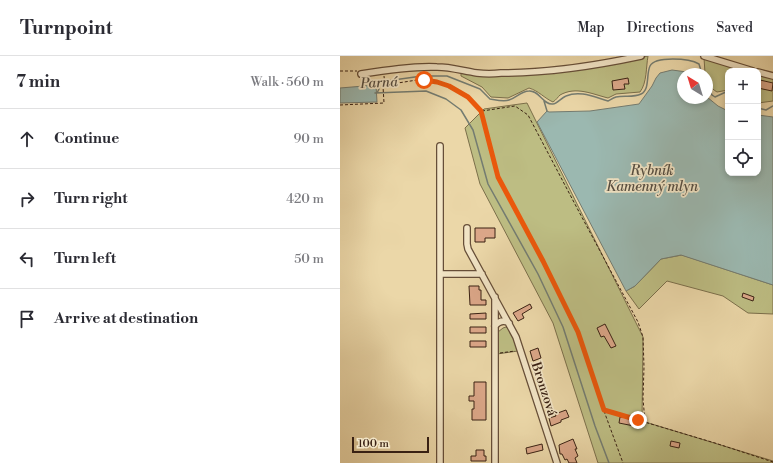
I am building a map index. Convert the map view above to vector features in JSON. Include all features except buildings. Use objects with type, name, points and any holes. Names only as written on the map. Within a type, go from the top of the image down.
[{"type":"street","points":[[361,74],[436,67],[477,73],[501,74],[549,72],[641,56]]},
{"type":"street","points":[[704,56],[743,68]]},
{"type":"street","points":[[761,73],[773,76]]},
{"type":"street","points":[[440,146],[440,463]]},
{"type":"street","name":"Bronzová","points":[[467,228],[467,247],[516,337],[557,463]]},
{"type":"street","points":[[440,274],[482,274]]},
{"type":"street","name":"Bronzová","points":[[495,297],[495,463]]},
{"type":"street","points":[[495,326],[502,321],[509,323]]},
{"type":"path","points":[[340,71],[354,70],[361,74]]},
{"type":"path","points":[[340,105],[384,103],[384,71]]},
{"type":"path","points":[[385,85],[417,80],[437,82],[449,86],[468,97],[481,111],[498,177],[543,261],[578,332],[623,463]]},
{"type":"path","points":[[481,111],[515,106],[528,115],[638,322],[643,337],[643,399],[645,421]]},
{"type":"path","points":[[497,354],[518,350]]},
{"type":"path","points":[[604,410],[628,418],[645,421],[773,462]]},
{"type":"green space","points":[[648,56],[645,80],[640,92],[616,94],[608,98],[584,92],[572,91],[560,95],[553,102],[529,88],[508,98],[491,97],[482,87],[461,76],[461,71],[476,75],[610,64]]},
{"type":"green space","points":[[704,58],[738,68],[725,68],[725,91],[717,92],[713,90],[713,68],[705,68]]},
{"type":"green space","points":[[761,74],[773,77],[773,101],[761,103]]},
{"type":"green space","points":[[527,103],[643,337],[642,421],[773,461],[773,463],[598,463],[553,323],[480,184],[465,128],[484,109]]},
{"type":"green space","points":[[682,255],[773,285],[773,314],[748,313],[723,296],[667,281],[639,309],[626,291],[635,286],[661,259]]},
{"type":"green space","points":[[506,327],[513,335],[518,351],[497,354],[498,332]]},
{"type":"water","name":"Rybník Kamenný mlyn","points":[[672,70],[677,71],[677,104],[713,104],[713,102],[725,110],[725,176],[761,176],[761,115],[773,117],[773,285],[681,255],[661,259],[635,286],[626,291],[537,122],[547,111],[590,111],[639,104],[660,73]]},
{"type":"water","points":[[376,85],[377,102],[340,103],[340,88]]},
{"type":"waterway","points":[[377,93],[379,89],[379,82],[422,76],[447,76],[480,89],[490,99],[505,101],[514,98],[523,92],[532,91],[550,104],[555,104],[571,94],[582,94],[608,101],[616,97],[635,96],[644,92],[647,85],[650,66],[658,61],[665,59],[688,60],[699,64],[700,68]]},
{"type":"waterway","name":"Parná","points":[[375,93],[426,91],[446,99],[461,110],[473,130],[488,184],[538,274],[563,327],[595,426],[609,463]]},
{"type":"waterway","points":[[713,96],[715,97],[725,92]]},
{"type":"waterway","points":[[544,101],[547,111]]},
{"type":"waterway","points":[[761,109],[766,110],[773,106]]},
{"type":"route","points":[[424,80],[449,86],[468,97],[481,111],[498,177],[543,261],[578,332],[604,410],[638,420]]}]
